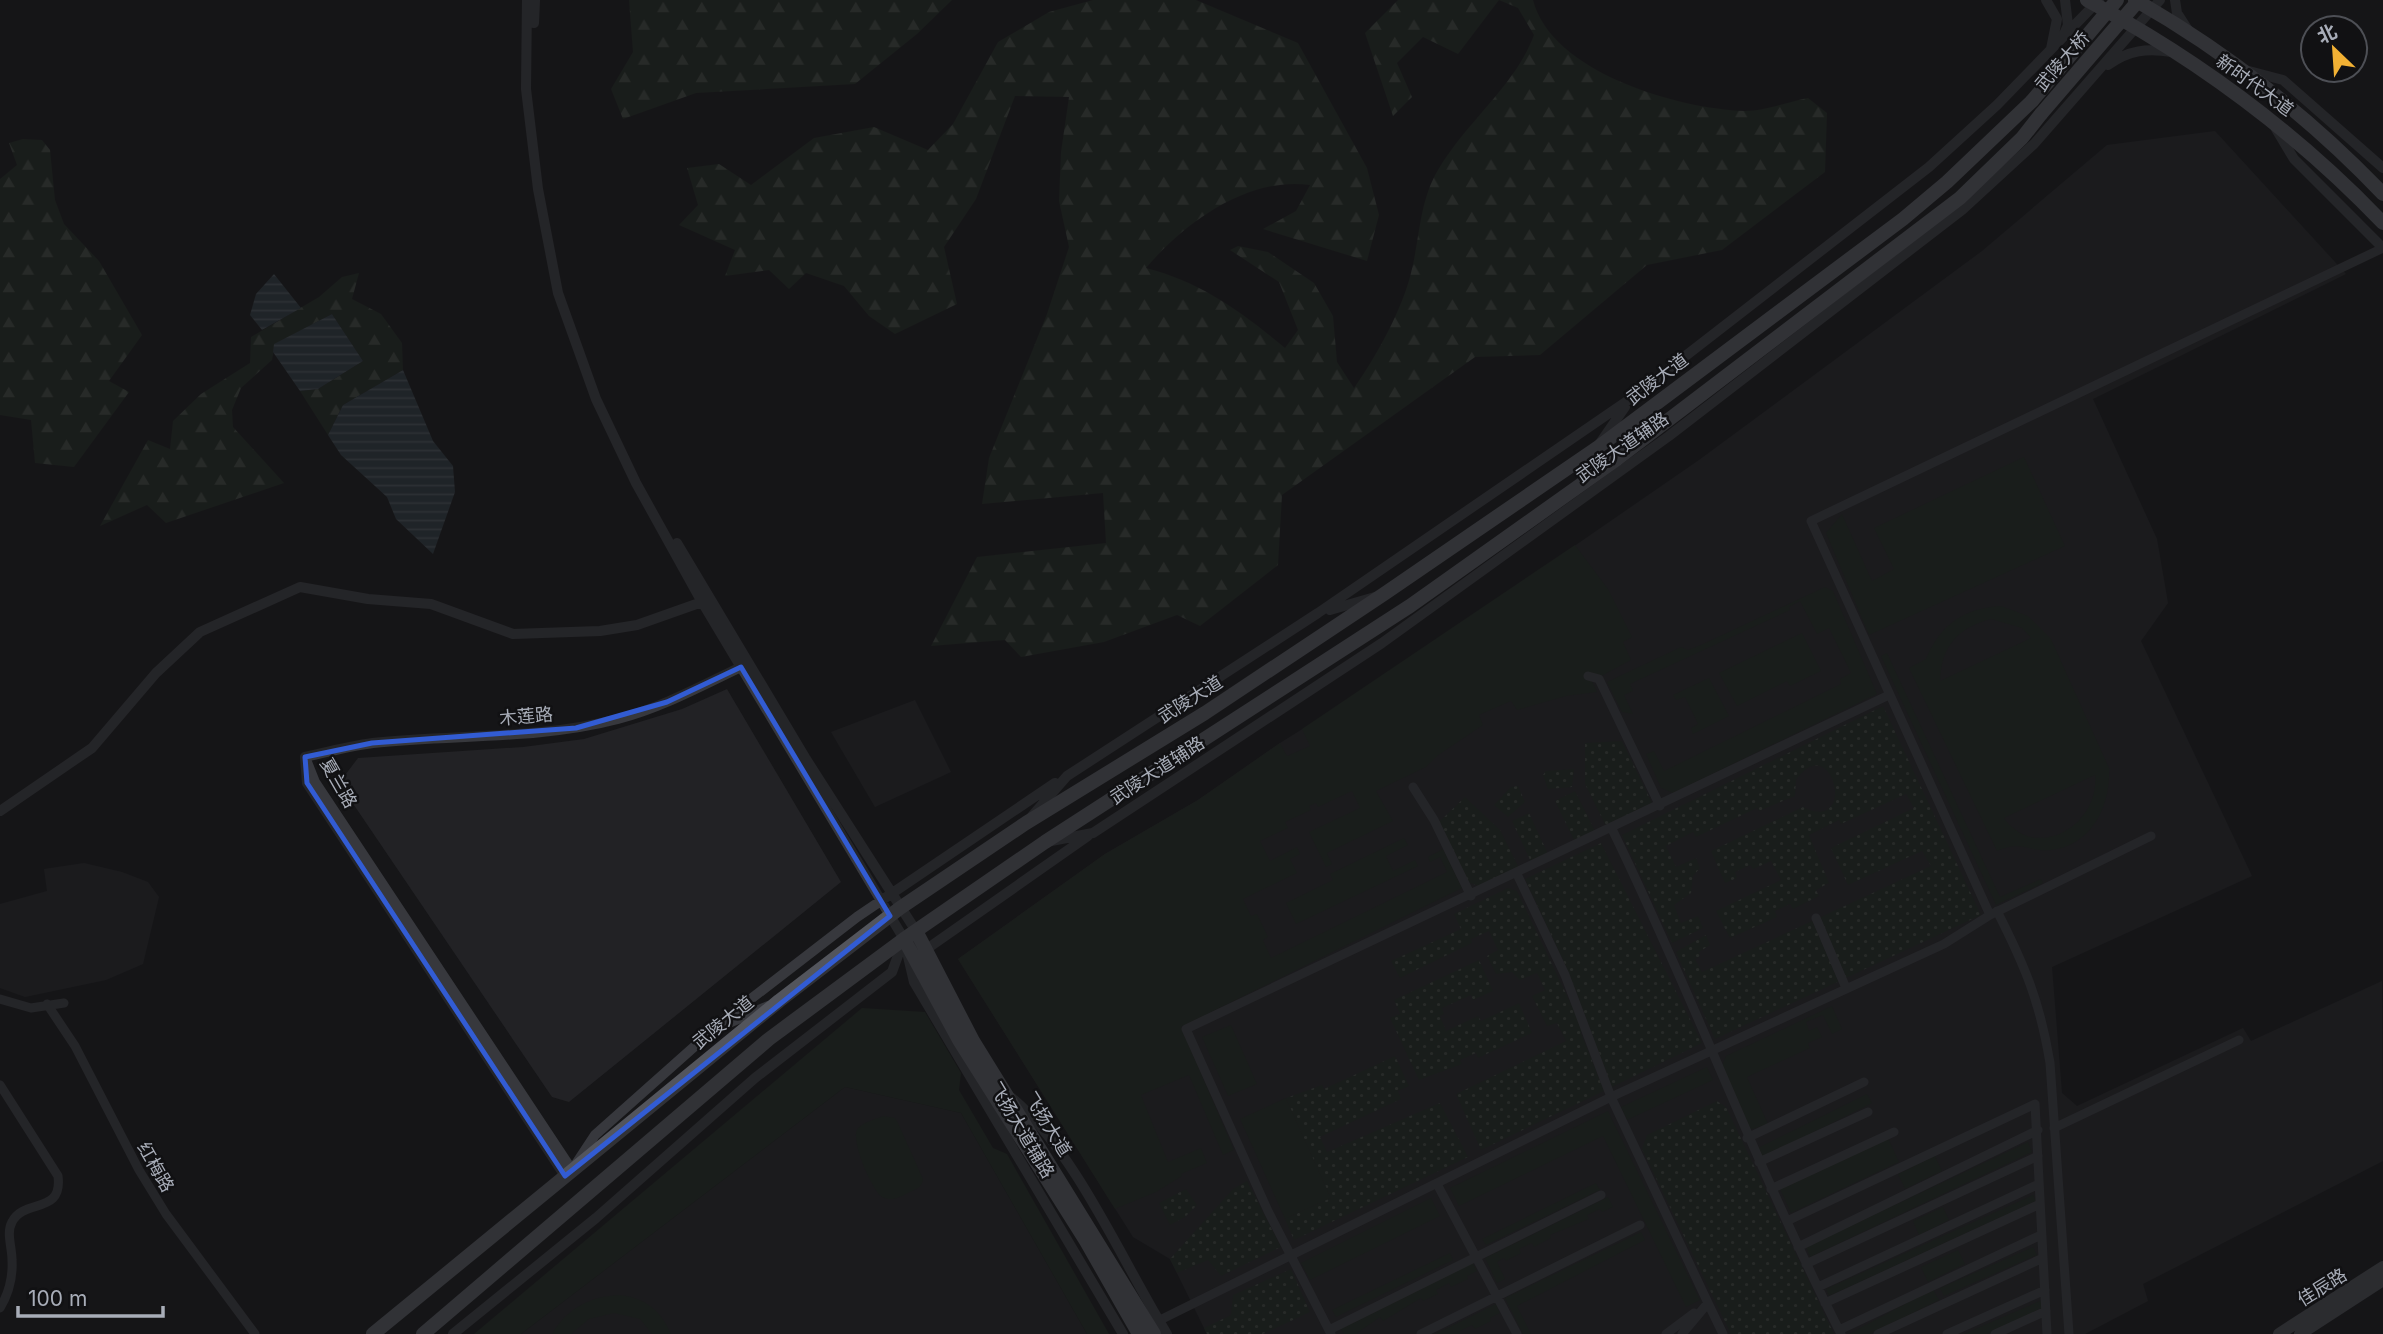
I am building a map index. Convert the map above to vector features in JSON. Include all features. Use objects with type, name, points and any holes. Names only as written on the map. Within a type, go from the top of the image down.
[{"type":"main road","name":"武陵大桥","points":[[2032,101],[2117,0]]},
{"type":"main road","name":"武陵大桥","points":[[1617,459],[1960,198],[2022,138],[2137,0]]},
{"type":"main road","name":"新时代大道","points":[[2137,0],[2156,5],[2191,35],[2285,104],[2351,160],[2383,194]]},
{"type":"main road","name":"新时代大道","points":[[2094,1],[2180,54],[2269,118],[2336,174],[2383,223]]},
{"type":"main road","name":"武陵大道","points":[[373,1334],[779,1001],[895,912],[1026,823],[1205,713],[1597,447],[1903,219],[1947,182],[2032,101]]},
{"type":"main road","points":[[423,1334],[769,1039],[910,935],[1045,842],[1410,606],[1617,459]]},
{"type":"main road","name":"飞扬大道","points":[[910,935],[916,956],[959,1040],[1086,1241],[1148,1330]]},
{"type":"main road","name":"飞扬大道","points":[[916,956],[1111,1260],[1148,1330]]},
{"type":"main road","name":"佳辰路","points":[[2279,1334],[2383,1267]]},
{"type":"main road","name":"佳辰路","points":[[2300,1334],[2383,1280]]},
{"type":"street","points":[[527,0],[526,89],[538,189],[558,293],[596,399],[630,471],[702,602],[880,901],[895,912],[910,935],[892,972]]},
{"type":"street","points":[[535,0],[532,90],[545,190],[564,293],[602,396],[640,480],[806,759],[891,893],[895,912]]},
{"type":"street","points":[[2046,0],[2057,19],[2050,52]]},
{"type":"street","points":[[2061,41],[2068,25],[2066,0]]},
{"type":"street","points":[[2175,0],[2177,13],[2191,35]]},
{"type":"street","name":"武陵大道辅路","points":[[1026,823],[1067,776],[1318,613],[1630,399],[1929,167],[2061,41],[2094,1]]},
{"type":"street","name":"武陵大道辅路","points":[[1045,842],[1093,832],[1382,643],[1669,436],[1962,210],[2034,144],[2156,5]]},
{"type":"street","points":[[2097,72],[2131,52],[2150,49],[2180,54]]},
{"type":"street","points":[[2236,68],[2283,80],[2383,168]]},
{"type":"street","points":[[2069,1334],[2050,1063],[2038,999],[1888,695],[1811,521],[2383,248],[2294,159],[2269,118]]},
{"type":"street","points":[[2351,160],[2361,148]]},
{"type":"street","points":[[1597,447],[1630,399]]},
{"type":"street","points":[[1617,459],[1669,436]]},
{"type":"street","points":[[0,811],[92,748],[156,673],[200,632],[300,587],[368,599],[431,604],[513,635],[600,631],[637,625],[702,602]]},
{"type":"street","points":[[1318,613],[1384,594]]},
{"type":"street","points":[[1382,643],[1410,606]]},
{"type":"street","name":"木莲路","points":[[305,757],[372,743],[536,734],[620,719],[667,702],[741,667]]},
{"type":"street","points":[[1588,676],[1599,679],[1660,806]]},
{"type":"street","points":[[1601,1195],[1330,1332],[1290,1254],[1186,1029],[1612,829],[1888,695]]},
{"type":"street","name":"夏兰路","points":[[305,757],[315,782],[569,1173]]},
{"type":"street","points":[[569,1173],[595,1135],[713,1030],[891,893],[1067,776]]},
{"type":"street","points":[[1413,787],[1434,820],[1471,896]]},
{"type":"street","points":[[1612,829],[1747,1138],[1840,1332],[2041,1235]]},
{"type":"street","points":[[453,1334],[596,1218],[755,1078],[892,972],[1093,832]]},
{"type":"street","points":[[1148,1330],[1290,1254],[1611,1097],[1944,944],[1994,913],[2151,836]]},
{"type":"street","points":[[1517,874],[1565,975],[1611,1097],[1723,1334]]},
{"type":"street","points":[[1816,918],[1846,988]]},
{"type":"street","name":"飞扬大道辅路","points":[[916,956],[914,982],[1123,1334]]},
{"type":"street","points":[[0,999],[31,1008],[64,1003]]},
{"type":"street","points":[[713,1030],[779,1001]]},
{"type":"street","name":"红梅路","points":[[47,1004],[75,1046],[139,1170],[166,1214],[255,1334]]},
{"type":"street","points":[[2054,1128],[2239,1040]]},
{"type":"street","points":[[1747,1138],[1864,1082]]},
{"type":"street","points":[[0,1085],[58,1176],[60,1189],[55,1197],[16,1216],[11,1223],[12,1276],[0,1308]]},
{"type":"street","name":"飞扬大道辅路","points":[[1005,1092],[1038,1120],[1100,1217],[1148,1330],[1167,1334]]},
{"type":"street","points":[[1787,1221],[2035,1104],[2048,1334]]},
{"type":"street","points":[[1759,1162],[1868,1112]]},
{"type":"street","points":[[1797,1247],[2038,1130]]},
{"type":"street","points":[[1771,1189],[1894,1132]]},
{"type":"street","points":[[1806,1264],[2039,1156]]},
{"type":"street","points":[[1437,1184],[1517,1334]]},
{"type":"street","points":[[1818,1287],[2039,1184]]},
{"type":"street","points":[[1825,1303],[2040,1204]]},
{"type":"street","points":[[1100,1217],[1111,1260]]},
{"type":"street","points":[[1421,1334],[1640,1226]]},
{"type":"street","points":[[1878,1334],[2043,1258]]},
{"type":"street","points":[[1947,1334],[2045,1290]]},
{"type":"street","points":[[1666,1334],[1708,1303]]},
{"type":"street","points":[[1682,1334],[1708,1303]]},
{"type":"street","points":[[1995,1334],[2046,1311]]},
{"type":"highlighted area","points":[[741,667],[890,916],[565,1176],[307,783],[305,757],[372,743],[576,728],[667,702]]},
{"type":"shaded area","points":[[2215,131],[2346,274],[2093,399],[2157,539],[2168,603],[2141,641],[2252,876],[2052,967],[2062,1093],[2077,1106],[2243,1028],[2251,1041],[2382,981],[2383,1161],[2143,1284],[2148,1301],[2085,1334],[1207,1334],[1170,1259],[1133,1237],[958,959],[1105,854],[1198,800],[1280,743],[1373,685],[1699,460],[1982,251],[2107,145]]},
{"type":"shaded area","points":[[274,274],[301,308],[262,330],[250,315],[256,294]]},
{"type":"shaded area","points":[[332,314],[363,361],[318,389],[300,391],[273,352],[274,344]]},
{"type":"shaded area","points":[[403,370],[433,441],[453,466],[455,492],[433,554],[396,519],[387,497],[341,455],[328,435],[343,405]]},
{"type":"shaded area","points":[[727,689],[841,882],[569,1102],[552,1097],[339,783],[358,758],[523,747],[584,739],[682,709]]},
{"type":"shaded area","points":[[915,700],[951,772],[875,807],[831,732]]},
{"type":"shaded area","points":[[84,863],[122,872],[148,882],[159,897],[143,964],[106,980],[25,997],[0,988],[0,904],[47,891],[44,869]]},
{"type":"shaded area","points":[[845,1087],[961,1113],[1087,1334],[521,1334]]},
{"type":"green space","points":[[629,0],[952,0],[917,34],[855,84],[696,93],[623,119],[611,89],[633,52]]},
{"type":"green space","points":[[1093,0],[1196,0],[1298,43],[1367,168],[1379,215],[1367,261],[1263,229],[1296,211],[1310,185],[1287,184],[1241,195],[1219,206],[1179,235],[1146,268],[1203,290],[1253,322],[1285,348],[1298,330],[1279,282],[1230,250],[1238,246],[1268,252],[1314,283],[1333,316],[1337,362],[1354,388],[1379,348],[1407,287],[1423,207],[1438,170],[1515,71],[1534,35],[1518,8],[1499,0],[1533,0],[1545,25],[1564,47],[1590,66],[1653,94],[1717,109],[1745,111],[1808,98],[1827,113],[1825,172],[1722,250],[1647,265],[1540,355],[1475,357],[1282,495],[1278,565],[1200,626],[1177,615],[1104,642],[1021,657],[1005,640],[931,646],[977,557],[1106,543],[1103,493],[982,504],[989,458],[1047,314],[1069,247],[1059,201],[1061,152],[1069,97],[1015,96],[976,199],[944,247],[957,304],[895,334],[869,316],[844,286],[806,273],[789,289],[769,270],[725,276],[735,250],[679,225],[698,205],[687,168],[719,164],[751,185],[814,138],[874,127],[928,150],[953,124],[998,42],[1049,12]]},
{"type":"green space","points":[[1398,0],[1499,0],[1458,54],[1423,37],[1397,63],[1412,97],[1393,116],[1365,33]]},
{"type":"green space","points":[[23,139],[42,140],[50,150],[55,200],[64,224],[99,261],[142,335],[109,381],[129,392],[74,467],[35,463],[31,420],[0,415],[0,179],[17,165],[9,143]]},
{"type":"green space","points":[[359,273],[352,299],[381,314],[402,343],[403,370],[343,405],[328,435],[300,391],[318,389],[363,361],[332,314],[275,344],[272,360],[241,388],[232,410],[233,427],[284,483],[166,523],[147,505],[100,526],[148,440],[170,449],[173,421],[201,394],[250,363],[251,337],[319,297],[342,277]]},
{"type":"green space","points":[[2024,457],[2065,546],[1869,635],[1826,533],[1842,514],[1872,581],[1894,569],[1874,528]]},
{"type":"green space","points":[[1575,545],[1608,589],[1632,637],[1623,642],[1631,660],[1592,681],[1597,692],[1566,696],[1517,710],[1511,701],[1479,715],[1483,725],[1437,756],[1426,767],[1376,791],[1393,821],[1327,853],[1332,864],[1326,867],[1309,832],[1360,808],[1352,791],[1318,807],[1316,803],[1309,806],[1311,810],[1285,822],[1288,828],[1260,841],[1270,861],[1297,847],[1300,854],[1290,859],[1297,873],[1243,899],[1251,916],[1257,914],[1268,937],[1263,940],[1271,958],[1447,872],[1440,857],[1430,862],[1428,857],[1443,849],[1462,888],[1181,1027],[1234,1150],[1223,1155],[1189,1075],[1141,1095],[1168,1162],[1201,1148],[1207,1163],[1181,1174],[1182,1176],[1156,1192],[1115,1209],[958,959],[1105,854],[1198,800],[1280,743],[1287,756],[1310,746],[1302,729]]},
{"type":"green space","points":[[1825,587],[1833,591],[1877,694],[1673,793],[1661,788],[1646,754],[1654,751],[1664,771],[1841,684],[1840,679],[1851,673],[1829,628],[1817,634],[1800,601],[1789,607],[1790,610],[1630,684],[1633,691],[1624,695],[1633,714],[1622,712],[1607,682],[1681,647],[1688,650],[1703,644]]},
{"type":"green space","points":[[2001,606],[2028,616],[2051,639],[2109,768],[2107,796],[2096,821],[2078,841],[2065,847],[2043,850],[2013,846],[1997,851],[1909,668],[1926,659],[1938,637],[1955,620],[1988,607]],"holes":[[[1991,619],[2022,628],[2031,638],[1940,681],[1944,658],[1954,640],[1969,628]],[[2095,775],[2094,793],[2087,809],[2077,822],[2063,832],[2048,837],[2032,837],[2017,831],[2004,818]]]},
{"type":"green space","points":[[1802,633],[1821,671],[1790,686],[1787,681],[1737,706],[1719,673]]},
{"type":"green space","points":[[1887,653],[2000,897],[2041,879],[2043,883],[1996,905],[1881,656]]},
{"type":"green space","points":[[1709,678],[1729,716],[1693,734],[1691,728],[1698,724],[1685,697],[1676,700],[1673,695]]},
{"type":"green space","points":[[1883,706],[1981,915],[1715,1039],[1676,952],[1706,935],[1710,945],[1699,952],[1700,956],[1695,959],[1702,972],[1931,866],[1922,851],[1848,885],[1831,848],[1914,808],[1906,794],[1841,824],[1839,820],[1809,835],[1829,883],[1816,890],[1819,896],[1793,909],[1790,904],[1775,911],[1777,917],[1730,938],[1716,911],[1781,880],[1771,861],[1753,869],[1750,865],[1735,872],[1737,878],[1725,883],[1711,851],[1803,807],[1820,812],[1830,807],[1835,797],[1834,784],[1829,773],[1820,766],[1809,767],[1796,780],[1795,796],[1759,811],[1757,808],[1696,837],[1693,832],[1666,846],[1676,867],[1696,858],[1700,868],[1693,876],[1691,893],[1674,905],[1681,923],[1698,916],[1703,928],[1672,943],[1622,835]]},
{"type":"green space","points":[[1622,741],[1652,803],[1606,826],[1585,784],[1585,743]]},
{"type":"green space","points":[[1574,769],[1572,787],[1548,789],[1543,775],[1546,771]]},
{"type":"green space","points":[[1518,786],[1525,802],[1508,817],[1494,805],[1511,787]]},
{"type":"green space","points":[[1575,791],[1595,831],[1575,842],[1555,801]]},
{"type":"green space","points":[[1465,797],[1500,830],[1519,868],[1479,886],[1468,882],[1439,822]]},
{"type":"green space","points":[[1529,813],[1548,854],[1531,862],[1512,821]]},
{"type":"green space","points":[[1404,838],[1408,845],[1386,856],[1393,871],[1415,860],[1418,866],[1296,924],[1286,903],[1333,880],[1330,874]]},
{"type":"green space","points":[[1601,843],[1702,1043],[1612,1087],[1569,973],[1525,879]]},
{"type":"green space","points":[[1508,888],[1517,891],[1581,1025],[1581,1033],[1604,1091],[1481,1150],[1456,1094],[1566,1041],[1557,1023],[1547,1026],[1532,996],[1545,990],[1537,973],[1520,980],[1512,972],[1496,974],[1487,956],[1498,950],[1489,931],[1471,939],[1472,943],[1400,978],[1391,961],[1461,929],[1454,914]]},
{"type":"green space","points":[[1479,960],[1493,991],[1473,1000],[1471,995],[1442,1008],[1444,1014],[1440,1016],[1446,1031],[1478,1016],[1481,1021],[1519,1003],[1532,1033],[1478,1058],[1476,1053],[1460,1060],[1462,1064],[1419,1080],[1390,1018],[1400,1014],[1394,1000]]},
{"type":"green space","points":[[1832,1006],[1842,1029],[1832,1034],[1823,1015],[1806,1022],[1809,1031],[1817,1027],[1822,1037],[1808,1043],[1810,1048],[1747,1077],[1768,1124],[1749,1130],[1721,1068],[1726,1056]]},
{"type":"green space","points":[[862,1008],[925,1012],[961,1073],[959,1090],[993,1148],[1007,1154],[1109,1334],[1087,1334],[961,1113],[845,1087],[521,1334],[474,1334]]},
{"type":"green space","points":[[1231,1025],[1257,1084],[1228,1096],[1202,1037]]},
{"type":"green space","points":[[1395,1056],[1409,1086],[1398,1091],[1401,1099],[1320,1137],[1327,1152],[1440,1103],[1468,1157],[1294,1240],[1285,1219],[1331,1198],[1286,1098],[1322,1085],[1324,1089]]},
{"type":"green space","points":[[1707,1067],[1713,1080],[1627,1120],[1621,1107]]},
{"type":"green space","points":[[1867,1094],[1872,1103],[1762,1158],[1758,1148]]},
{"type":"green space","points":[[1286,1098],[1331,1198],[1285,1219],[1240,1119]]},
{"type":"green space","points":[[1717,1101],[1726,1107],[1834,1334],[1731,1334],[1642,1149],[1647,1135]]},
{"type":"green space","points":[[1608,1111],[1700,1300],[1686,1307],[1603,1136],[1459,1206],[1450,1188]]},
{"type":"green space","points":[[883,1116],[895,1118],[923,1179],[918,1188],[893,1199],[882,1197],[873,1185],[859,1153],[856,1134],[858,1128],[867,1122]]},
{"type":"green space","points":[[1888,1138],[1899,1162],[1791,1213],[1780,1189]]},
{"type":"green space","points":[[2028,1142],[2032,1152],[1810,1257],[1806,1247]]},
{"type":"green space","points":[[1935,1156],[1942,1171],[1905,1189],[1898,1174]]},
{"type":"green space","points":[[1247,1181],[1281,1247],[1221,1276],[1208,1260],[1177,1273],[1170,1259],[1233,1189]]},
{"type":"green space","points":[[1596,1183],[1600,1190],[1486,1245],[1482,1239]]},
{"type":"green space","points":[[1186,1189],[1197,1205],[1185,1217],[1170,1225],[1159,1203]]},
{"type":"green space","points":[[2033,1195],[2036,1201],[1829,1296],[1826,1289]]},
{"type":"green space","points":[[1608,1197],[1613,1207],[1587,1215],[1589,1219],[1550,1235],[1551,1238],[1534,1247],[1532,1243],[1519,1249],[1521,1253],[1506,1261],[1504,1258],[1497,1262],[1505,1279],[1497,1283],[1485,1258]]},
{"type":"green space","points":[[1431,1198],[1440,1216],[1310,1280],[1301,1263]]},
{"type":"green space","points":[[1943,1207],[1949,1220],[1919,1235],[1913,1221]]},
{"type":"green space","points":[[1641,1232],[1645,1240],[1517,1306],[1531,1334],[1523,1334],[1505,1298]]},
{"type":"green space","points":[[2033,1247],[2037,1255],[1944,1296],[1940,1288]]},
{"type":"green space","points":[[1958,1250],[1965,1264],[1928,1282],[1921,1267]]},
{"type":"green space","points":[[1450,1253],[1453,1260],[1336,1317],[1332,1310]]},
{"type":"green space","points":[[1472,1262],[1477,1271],[1451,1287],[1449,1283],[1436,1290],[1438,1294],[1423,1301],[1421,1298],[1383,1321],[1380,1317],[1356,1334],[1344,1334],[1340,1328]]},
{"type":"green space","points":[[1291,1269],[1310,1312],[1263,1334],[1207,1334],[1204,1328],[1231,1315],[1233,1295]]},
{"type":"green space","points":[[1933,1289],[1939,1300],[1870,1334],[1849,1334]]},
{"type":"green space","points":[[620,1295],[638,1299],[652,1307],[671,1334],[652,1334],[640,1319],[614,1313],[589,1319],[571,1334],[552,1334],[572,1310],[599,1298]]},
{"type":"green space","points":[[2042,1300],[2042,1308],[1987,1334],[1964,1334]]},
{"type":"green space","points":[[1496,1304],[1500,1313],[1475,1329],[1472,1325],[1460,1331],[1460,1334],[1435,1334]]}]
